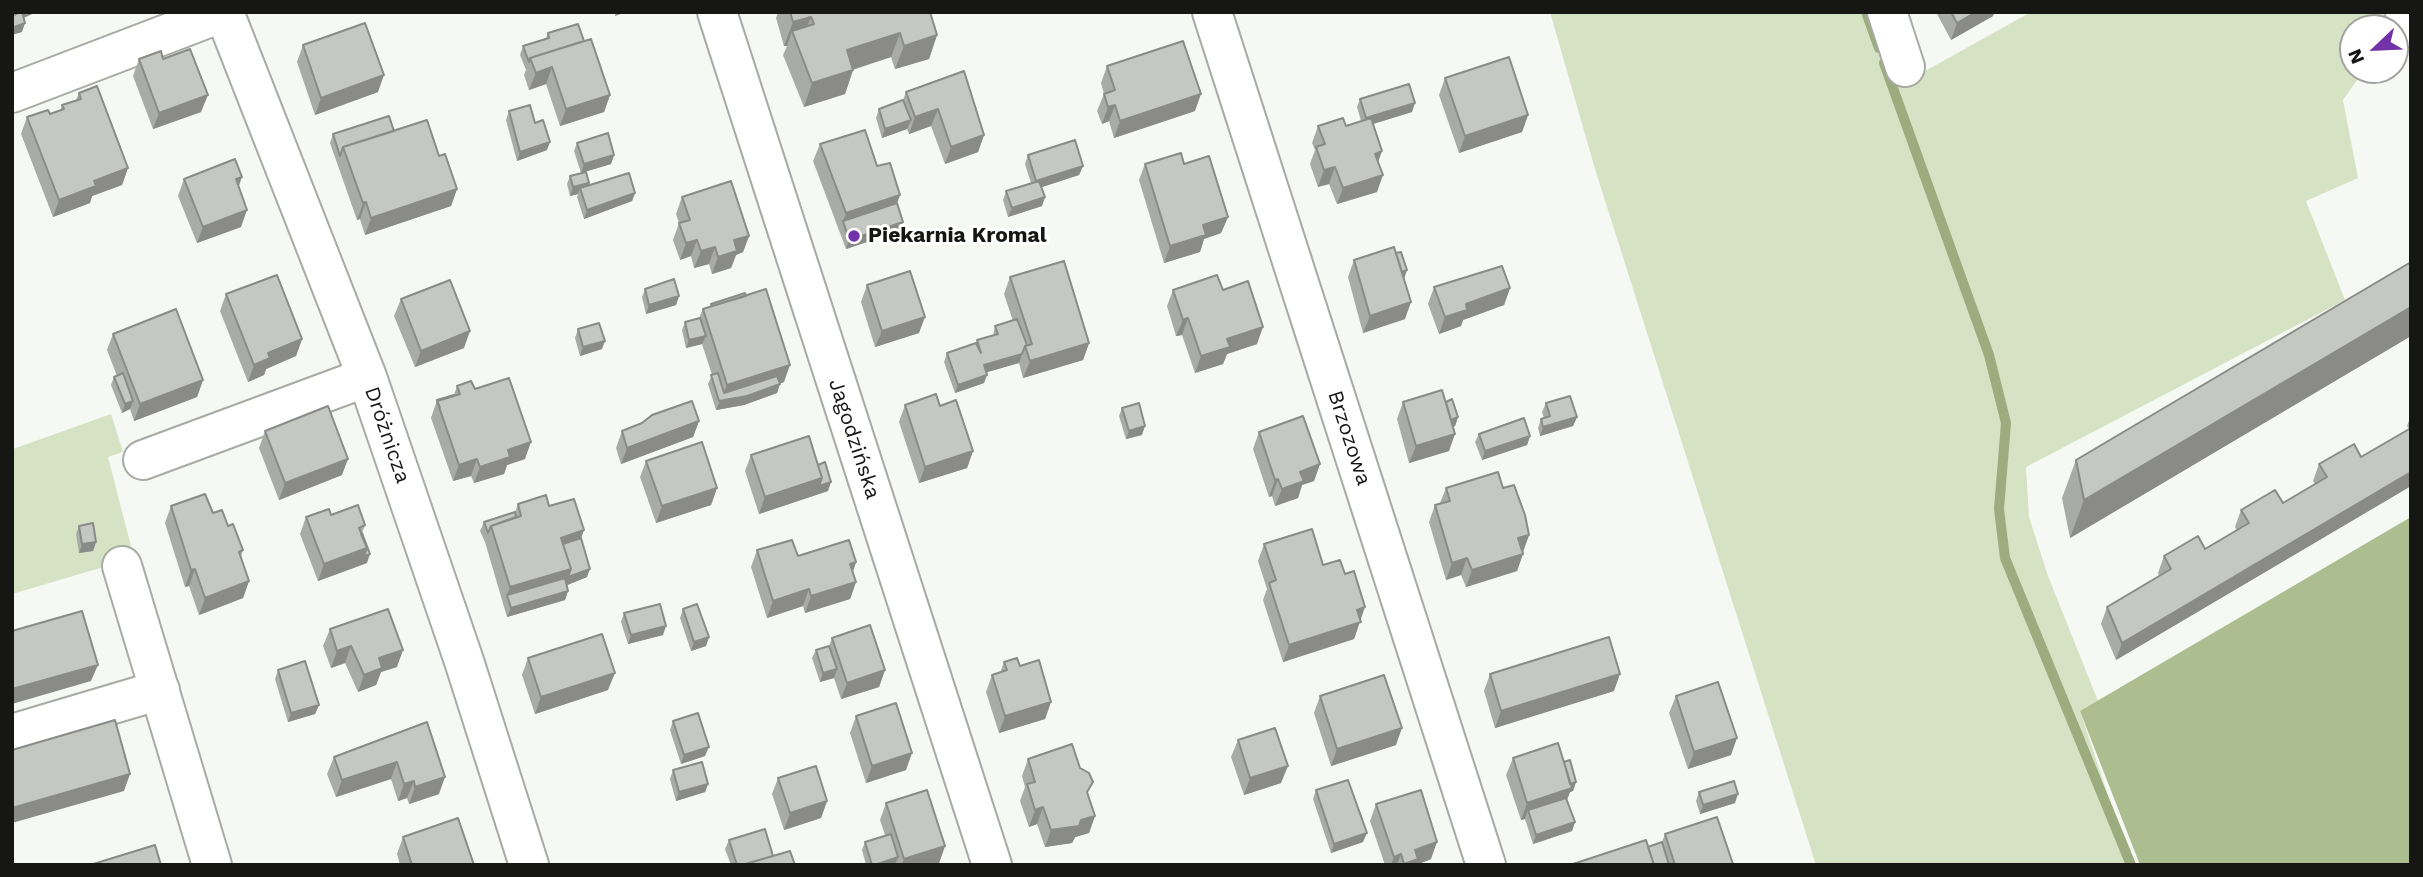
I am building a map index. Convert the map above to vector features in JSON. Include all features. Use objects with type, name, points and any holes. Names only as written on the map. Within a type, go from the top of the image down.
[{"type":"street","points":[[12,93],[224,12]]},
{"type":"street","name":"Dróżnicza","points":[[224,12],[367,377],[464,662],[529,865]]},
{"type":"street","name":"Jagodzińska","points":[[716,12],[992,865]]},
{"type":"street","name":"Brzozowa","points":[[1212,12],[1486,865]]},
{"type":"street","points":[[1887,12],[1905,67]]},
{"type":"street","points":[[2405,12],[2411,27]]},
{"type":"street","points":[[143,460],[367,377]]},
{"type":"street","points":[[122,566],[212,865]]},
{"type":"street","points":[[12,734],[160,690]]},
{"type":"green space","points":[[1550,12],[1875,12],[1900,85],[2031,12],[2397,12],[2339,14],[2339,84],[2354,84],[2343,100],[2358,178],[2306,201],[2345,300],[2026,467],[2029,517],[2048,576],[2098,701],[2080,711],[2131,865],[1816,865],[1595,169]]},
{"type":"green space","points":[[111,414],[123,452],[108,457],[134,558],[12,594],[12,447],[13,449]]},
{"type":"green space","points":[[2411,517],[2411,865],[2140,865],[2080,711]]},
{"type":"building","points":[[20,12],[25,23],[12,28],[12,16]]},
{"type":"building","points":[[790,12],[930,12],[937,35],[904,46],[900,33],[847,50],[853,70],[812,83],[792,31],[814,24],[811,17],[793,22]]},
{"type":"building","points":[[1951,12],[1976,12],[1957,23]]},
{"type":"building","points":[[365,23],[384,75],[321,98],[303,45]]},
{"type":"building","points":[[578,24],[584,41],[530,58],[529,62],[523,46],[549,38],[548,33]]},
{"type":"building","points":[[591,39],[610,95],[566,109],[552,67],[536,73],[530,58]]},
{"type":"building","points":[[1183,41],[1201,94],[1120,121],[1115,105],[1108,107],[1104,94],[1115,90],[1107,66]]},
{"type":"building","points":[[190,49],[208,95],[159,113],[139,59],[161,51],[163,59]]},
{"type":"building","points":[[1509,57],[1528,115],[1465,136],[1445,78]]},
{"type":"building","points":[[964,71],[984,135],[951,147],[938,109],[915,117],[906,92]]},
{"type":"building","points":[[1409,84],[1415,103],[1366,118],[1360,99]]},
{"type":"building","points":[[97,86],[128,168],[94,181],[96,186],[59,200],[27,117],[48,110],[50,114],[64,109],[62,105],[81,99],[79,93]]},
{"type":"building","points":[[903,100],[911,120],[885,129],[879,109]]},
{"type":"building","points":[[530,105],[535,123],[543,120],[550,142],[520,152],[509,111]]},
{"type":"building","points":[[389,116],[394,131],[343,147],[340,156],[333,134]]},
{"type":"building","points":[[1343,118],[1346,126],[1371,118],[1382,151],[1375,154],[1383,175],[1343,188],[1335,167],[1324,170],[1316,147],[1325,144],[1318,126]]},
{"type":"building","points":[[427,120],[439,156],[445,154],[457,189],[371,218],[343,147]]},
{"type":"building","points":[[865,130],[877,166],[890,163],[900,195],[846,213],[820,144]]},
{"type":"building","points":[[608,133],[614,155],[584,164],[577,143]]},
{"type":"building","points":[[1075,140],[1083,166],[1036,181],[1028,155]]},
{"type":"building","points":[[1181,153],[1184,164],[1209,156],[1228,217],[1203,225],[1206,235],[1170,246],[1145,164]]},
{"type":"building","points":[[235,159],[242,177],[236,179],[247,210],[203,227],[184,179]]},
{"type":"building","points":[[586,172],[589,183],[573,187],[570,176]]},
{"type":"building","points":[[629,173],[635,193],[587,210],[580,188]]},
{"type":"building","points":[[731,181],[749,236],[734,240],[737,251],[718,257],[715,247],[701,251],[697,240],[686,243],[679,223],[690,220],[682,197]]},
{"type":"building","points":[[1039,181],[1045,197],[1012,208],[1006,191]]},
{"type":"building","points":[[897,203],[903,222],[849,240],[843,221]]},
{"type":"building","points":[[1394,247],[1411,302],[1370,316],[1354,260]]},
{"type":"building","points":[[1401,252],[1407,270],[1402,272],[1396,253]]},
{"type":"building","points":[[1064,261],[1089,343],[1030,361],[1025,346],[1032,344],[1010,277]]},
{"type":"building","points":[[2411,262],[2411,307],[2084,500],[2076,460]]},
{"type":"building","points":[[1502,266],[1510,288],[1466,304],[1467,310],[1445,317],[1434,287]]},
{"type":"building","points":[[910,271],[925,317],[882,331],[867,285]]},
{"type":"building","points":[[277,275],[302,339],[268,353],[270,358],[254,365],[226,294]]},
{"type":"building","points":[[1217,275],[1223,290],[1248,281],[1263,327],[1227,339],[1230,347],[1201,356],[1188,318],[1183,320],[1173,290]]},
{"type":"building","points":[[674,279],[679,296],[649,305],[645,289]]},
{"type":"building","points":[[450,280],[470,331],[421,351],[401,299]]},
{"type":"building","points":[[766,289],[790,365],[727,385],[703,309]]},
{"type":"building","points":[[745,293],[746,296],[712,306],[711,304]]},
{"type":"building","points":[[176,309],[203,380],[140,404],[113,334]]},
{"type":"building","points":[[700,318],[706,336],[689,340],[685,322]]},
{"type":"building","points":[[1017,319],[1027,345],[1022,354],[984,365],[987,375],[958,385],[947,353],[976,343],[981,353],[977,340],[998,334],[995,326]]},
{"type":"building","points":[[599,323],[605,341],[583,347],[578,329]]},
{"type":"building","points":[[123,373],[133,401],[125,404],[114,377]]},
{"type":"building","points":[[718,373],[724,393],[777,376],[780,384],[747,396],[719,401],[711,375]]},
{"type":"building","points":[[509,378],[531,442],[508,450],[510,457],[480,467],[477,459],[459,465],[437,401],[460,394],[457,386],[471,381],[475,389]]},
{"type":"building","points":[[1442,390],[1455,434],[1416,446],[1403,402]]},
{"type":"building","points":[[936,394],[940,406],[956,400],[973,451],[925,467],[905,405]]},
{"type":"building","points":[[1570,396],[1577,417],[1543,427],[1541,419],[1550,416],[1546,403]]},
{"type":"building","points":[[1452,399],[1458,417],[1451,420],[1446,402]]},
{"type":"building","points":[[692,401],[699,421],[627,448],[622,431],[642,423],[652,415]]},
{"type":"building","points":[[1139,403],[1145,426],[1129,431],[1122,408]]},
{"type":"building","points":[[328,406],[348,459],[285,483],[265,431]]},
{"type":"building","points":[[1303,416],[1320,464],[1300,472],[1304,481],[1282,489],[1278,479],[1275,480],[1259,432]]},
{"type":"building","points":[[1524,418],[1530,436],[1485,451],[1479,434]]},
{"type":"building","points":[[2411,428],[2411,472],[2122,643],[2107,607],[2171,569],[2164,556],[2198,536],[2205,549],[2249,523],[2241,510],[2275,490],[2283,503],[2327,477],[2319,464],[2354,444],[2361,457]]},
{"type":"building","points":[[809,436],[822,478],[765,497],[751,455]]},
{"type":"building","points":[[702,442],[717,488],[662,506],[646,461]]},
{"type":"building","points":[[825,462],[831,482],[819,486],[822,478],[818,465]]},
{"type":"building","points":[[1498,472],[1503,488],[1514,485],[1525,515],[1529,535],[1518,538],[1523,554],[1472,570],[1467,558],[1452,563],[1435,505],[1450,501],[1446,488]]},
{"type":"building","points":[[205,494],[213,513],[222,510],[228,526],[233,524],[243,550],[239,552],[249,581],[205,598],[195,569],[191,570],[171,506]]},
{"type":"building","points":[[546,495],[549,506],[574,499],[584,530],[561,538],[571,569],[510,587],[491,526],[521,516],[518,504]]},
{"type":"building","points":[[358,505],[365,525],[359,528],[367,548],[324,564],[306,517],[329,509],[331,515]]},
{"type":"building","points":[[515,512],[516,517],[491,526],[488,533],[484,522]]},
{"type":"building","points":[[93,523],[96,542],[82,544],[79,526]]},
{"type":"building","points":[[1312,529],[1323,565],[1340,560],[1345,574],[1354,571],[1365,607],[1357,610],[1361,622],[1289,645],[1269,583],[1276,580],[1264,544]]},
{"type":"building","points":[[362,533],[370,554],[364,556],[367,548]]},
{"type":"building","points":[[581,538],[590,569],[568,577],[571,569],[563,544]]},
{"type":"building","points":[[792,540],[798,556],[849,540],[856,562],[850,564],[856,582],[811,596],[809,589],[773,601],[757,550]]},
{"type":"building","points":[[565,578],[568,591],[511,608],[507,595]]},
{"type":"building","points":[[660,604],[666,626],[631,635],[624,613]]},
{"type":"building","points":[[697,604],[709,637],[694,642],[683,609]]},
{"type":"building","points":[[388,609],[403,650],[379,658],[382,668],[364,675],[351,646],[337,651],[330,629]]},
{"type":"building","points":[[82,611],[98,665],[12,689],[12,631]]},
{"type":"building","points":[[870,625],[885,670],[847,683],[832,638]]},
{"type":"building","points":[[602,634],[615,673],[541,697],[528,658]]},
{"type":"building","points":[[1609,637],[1620,674],[1501,711],[1490,674]]},
{"type":"building","points":[[829,646],[837,669],[823,673],[816,650]]},
{"type":"building","points":[[1017,658],[1020,666],[1039,660],[1051,702],[1005,716],[992,675],[1007,670],[1004,662]]},
{"type":"building","points":[[305,661],[319,705],[291,713],[278,670]]},
{"type":"building","points":[[1384,675],[1402,728],[1337,749],[1320,696]]},
{"type":"building","points":[[1718,682],[1737,738],[1694,752],[1676,696]]},
{"type":"building","points":[[896,703],[912,753],[872,766],[856,716]]},
{"type":"building","points":[[698,713],[709,747],[684,755],[673,721]]},
{"type":"building","points":[[115,720],[130,774],[12,808],[12,750]]},
{"type":"building","points":[[427,722],[445,777],[415,787],[414,781],[404,784],[397,762],[342,780],[334,757]]},
{"type":"building","points":[[1275,728],[1288,766],[1250,778],[1238,740]]},
{"type":"building","points":[[1558,743],[1572,788],[1527,803],[1513,758]]},
{"type":"building","points":[[1072,744],[1080,768],[1089,773],[1093,782],[1087,792],[1095,816],[1081,820],[1079,826],[1051,830],[1043,807],[1035,810],[1027,784],[1035,782],[1028,759]]},
{"type":"building","points":[[1570,760],[1576,782],[1570,784],[1564,762]]},
{"type":"building","points":[[702,762],[708,784],[679,792],[673,770]]},
{"type":"building","points":[[816,766],[827,801],[790,813],[778,778]]},
{"type":"building","points":[[1348,780],[1367,833],[1334,844],[1316,790]]},
{"type":"building","points":[[1734,781],[1738,794],[1703,805],[1699,792]]},
{"type":"building","points":[[927,790],[945,846],[904,859],[886,803]]},
{"type":"building","points":[[1421,790],[1437,842],[1415,850],[1418,859],[1404,864],[1401,854],[1394,857],[1376,804]]},
{"type":"building","points":[[1566,798],[1575,822],[1536,835],[1528,810]]},
{"type":"building","points":[[1717,817],[1733,864],[1675,865],[1665,834]]},
{"type":"building","points":[[458,818],[474,865],[412,865],[403,837]]},
{"type":"building","points":[[765,829],[773,856],[737,865],[729,840]]},
{"type":"building","points":[[891,834],[898,857],[872,865],[865,842]]},
{"type":"building","points":[[1646,840],[1654,865],[1570,865]]},
{"type":"building","points":[[1662,842],[1669,865],[1654,865],[1648,847]]},
{"type":"building","points":[[155,845],[161,865],[90,865]]},
{"type":"building","points":[[790,851],[795,865],[742,865]]},
{"type":"waterway","points":[[1866,12],[1879,48]]},
{"type":"waterway","points":[[1884,63],[1989,355],[2006,423],[1999,509],[2005,558],[2131,865]]},
{"type":"place","name":"Piekarnia Kromal","points":[[854,236]]}]
